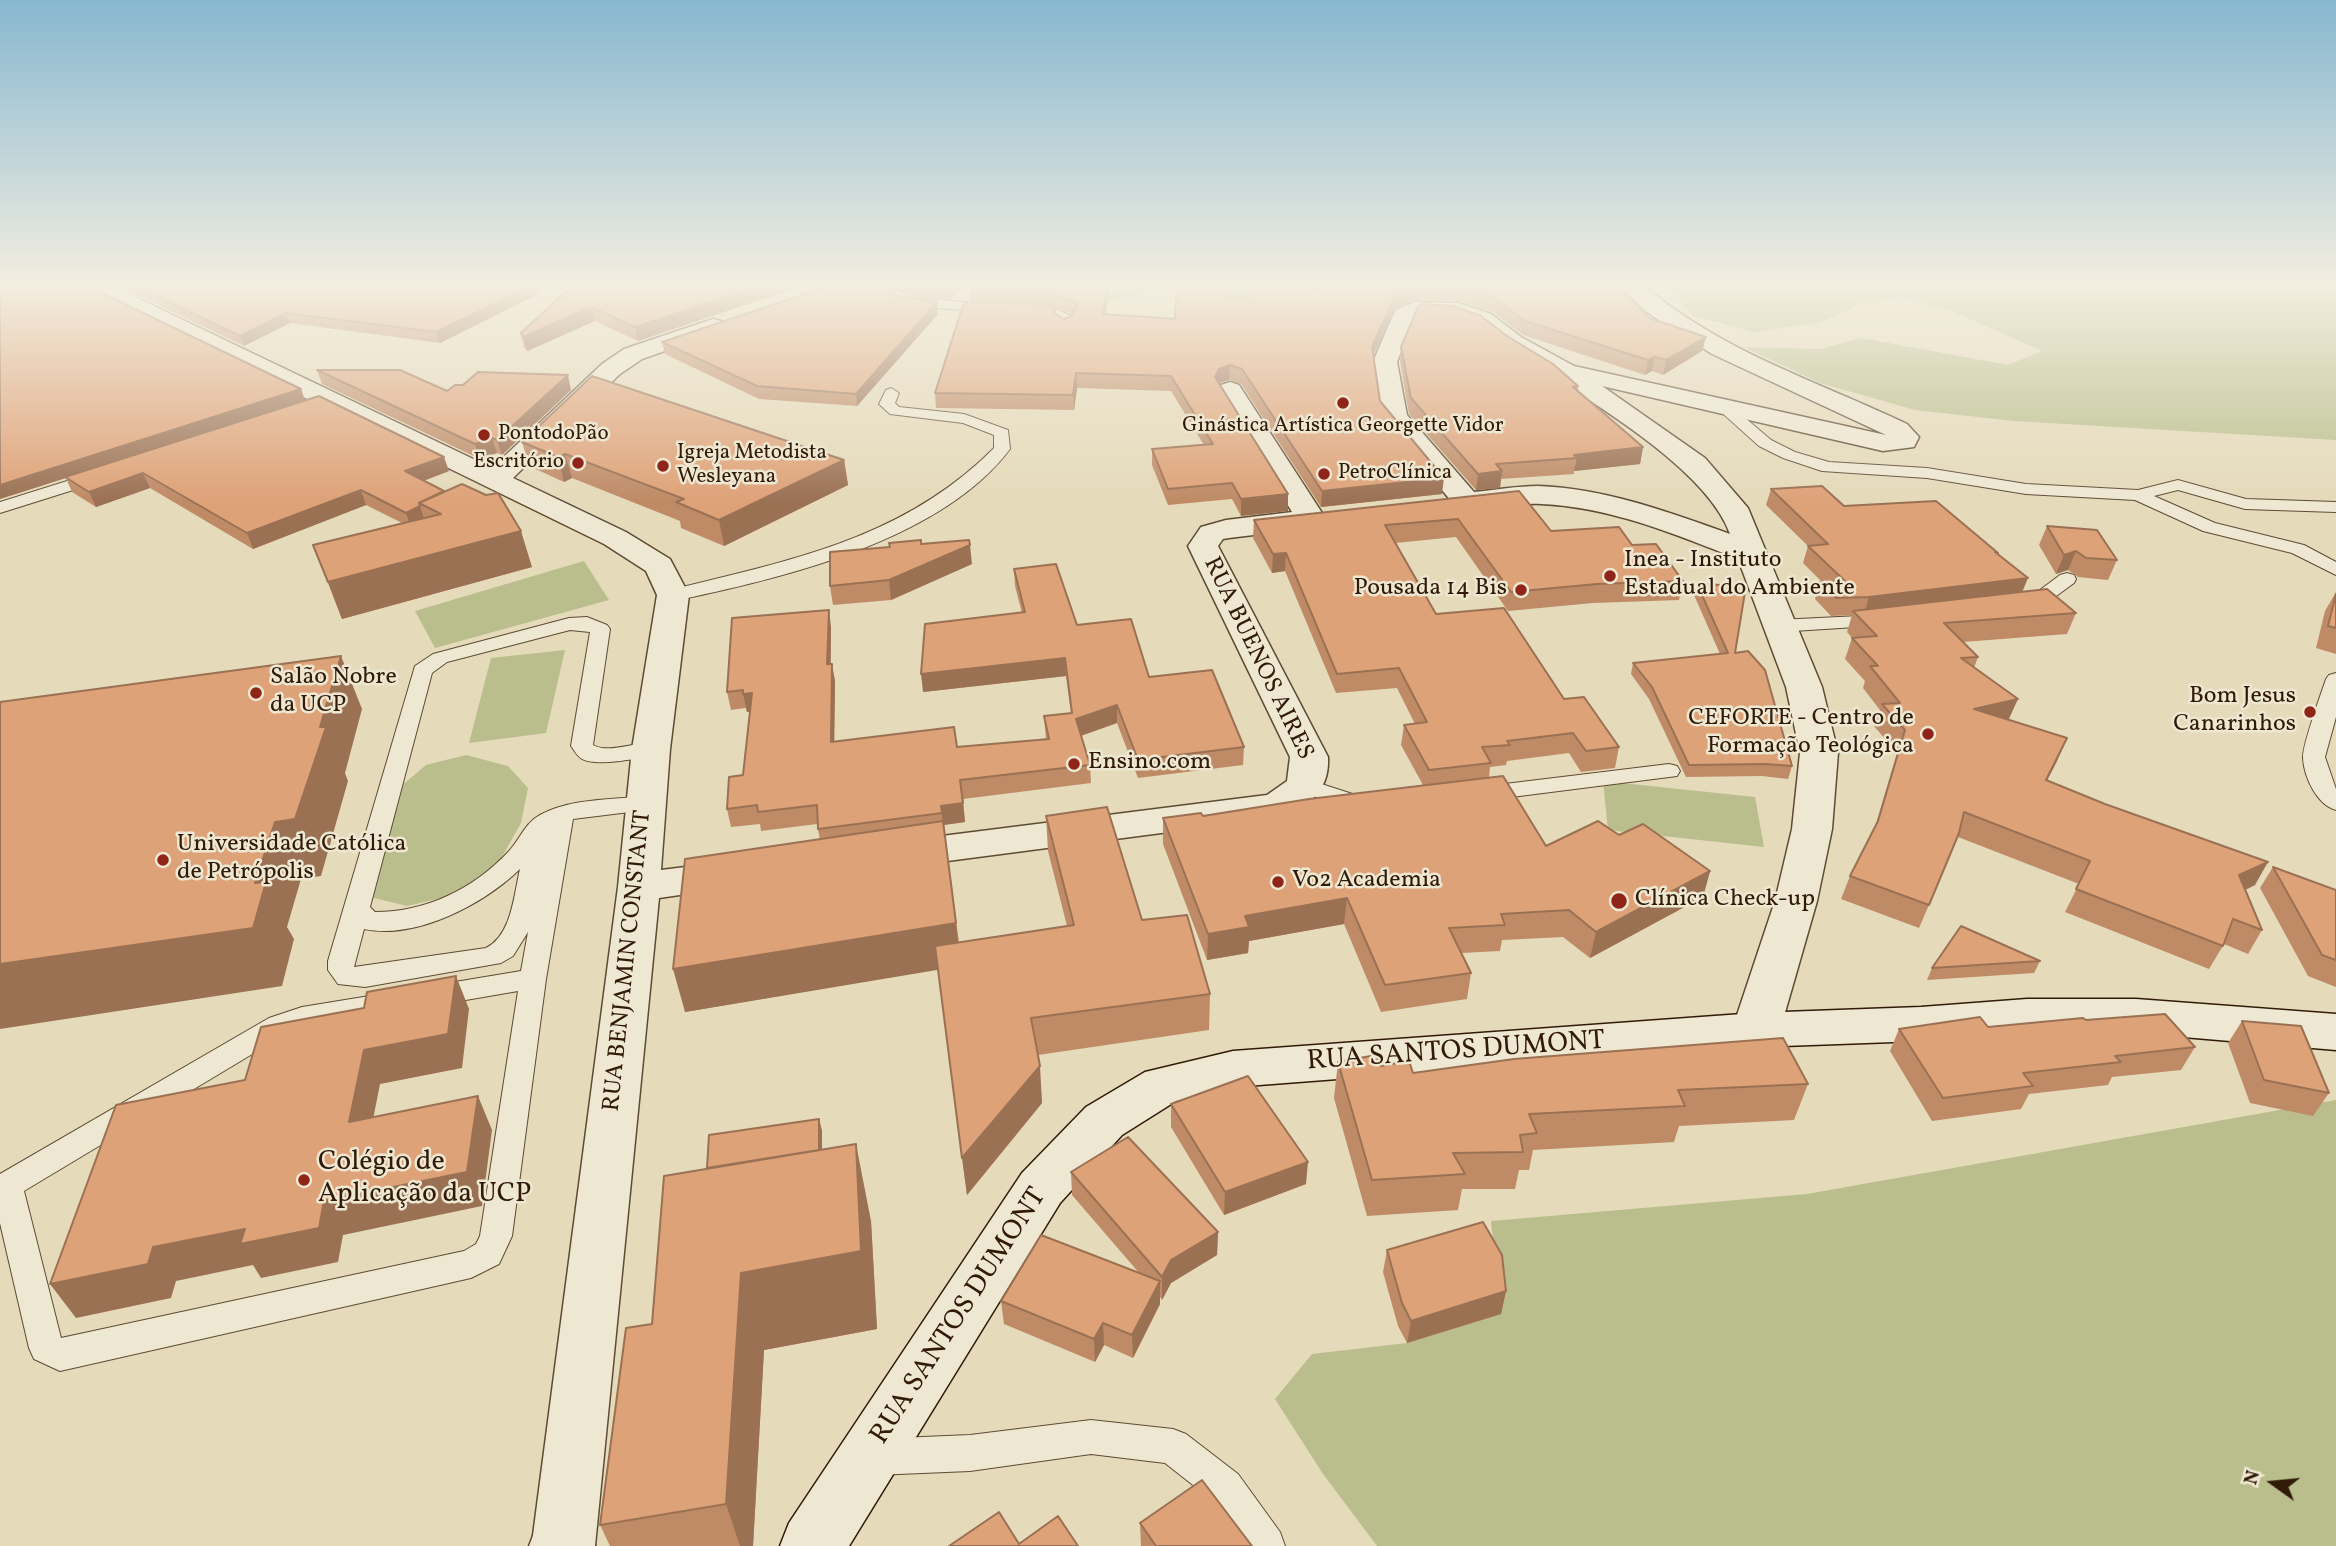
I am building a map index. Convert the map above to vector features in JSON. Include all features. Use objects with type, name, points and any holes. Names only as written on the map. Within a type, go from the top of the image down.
[{"type":"street","points":[[240,356],[332,400],[504,490],[615,538],[659,566],[673,595]]},
{"type":"street","points":[[504,490],[601,378],[630,356]]},
{"type":"street","points":[[1387,356],[1385,362],[1394,416],[1466,501]]},
{"type":"street","points":[[1538,356],[1561,369],[1695,464],[1738,514],[1778,626],[1804,687],[1819,753],[1812,829],[1796,901],[1756,1030]]},
{"type":"street","points":[[1561,369],[1883,443],[1897,444],[1904,441],[1905,437],[1898,430],[1740,356]]},
{"type":"street","points":[[1230,390],[1311,519]]},
{"type":"street","points":[[1427,505],[1538,495],[1616,506],[1752,553]]},
{"type":"street","name":"RUA BUENOS AIRES","points":[[860,859],[1276,806],[1293,798],[1306,786],[1310,772],[1309,757],[1203,546],[1212,533],[1226,529],[1350,514]]},
{"type":"street","name":"RUA BENJAMIN CONSTANT","points":[[563,1545],[639,887],[651,749],[673,595]]},
{"type":"street","points":[[639,887],[764,871]]},
{"type":"street","name":"RUA SANTOS DUMONT","points":[[812,1546],[1041,1188],[1104,1121],[1162,1085],[1233,1069],[1756,1030],[1921,1024],[2027,1016],[2136,1016],[2336,1032]]},
{"type":"lane","points":[[673,595],[719,587],[803,564],[856,544],[933,507],[985,471],[1002,449],[1002,433],[986,424],[963,418],[895,411],[887,404],[891,393]]},
{"type":"lane","points":[[305,408],[332,400]]},
{"type":"lane","points":[[1725,408],[1765,443],[1789,455],[1828,467],[1927,473],[2026,489],[2138,495],[2178,485],[2245,504],[2336,507]]},
{"type":"lane","points":[[0,508],[120,469]]},
{"type":"lane","points":[[2138,495],[2209,527],[2298,550],[2336,569]]},
{"type":"lane","points":[[1997,607],[2037,601],[2067,579]]},
{"type":"lane","points":[[1778,626],[1902,619]]},
{"type":"lane","points":[[552,819],[519,926],[504,950],[492,956],[365,977],[347,977],[341,970],[341,961],[422,670],[428,663],[569,624],[587,623],[600,629],[582,746],[589,754],[604,755],[651,749]]},
{"type":"lane","points":[[2336,679],[2314,757],[2325,791],[2336,803]]},
{"type":"lane","points":[[1452,797],[1669,771]]},
{"type":"lane","points":[[1306,786],[1371,807],[1384,806]]},
{"type":"lane","points":[[357,908],[368,920],[390,922],[429,914],[457,903],[498,877],[552,819],[646,803]]},
{"type":"lane","points":[[533,979],[302,1017],[279,1025],[3,1188],[46,1348],[60,1355],[471,1264],[488,1254],[496,1236],[533,979],[552,819]]},
{"type":"lane","points":[[870,1457],[970,1452],[1091,1437],[1173,1446],[1226,1487],[1266,1546]]},
{"type":"green space","points":[[1763,356],[1960,356],[2008,365],[2030,356],[2336,356],[2336,440],[2014,421],[1915,410],[1820,383]]},
{"type":"green space","points":[[584,561],[609,600],[435,648],[415,611]]},
{"type":"green space","points":[[565,650],[546,733],[469,743],[491,658]]},
{"type":"green space","points":[[466,755],[508,766],[528,788],[521,823],[499,862],[458,894],[407,906],[370,897],[400,787],[426,765]]},
{"type":"green space","points":[[1603,781],[1755,797],[1764,847],[1608,830]]},
{"type":"green space","points":[[2336,1100],[2336,1546],[1377,1546],[1323,1474],[1275,1399],[1312,1354],[1407,1343],[1500,1314],[1491,1221],[1807,1194]]},
{"type":"building","points":[[0,356],[233,356],[301,389],[0,485]]},
{"type":"building","points":[[693,356],[889,356],[856,394],[757,386]]},
{"type":"building","points":[[947,356],[1373,356],[1380,401],[1444,478],[1322,491],[1242,369],[1230,365],[1219,369],[1215,377],[1288,494],[1241,499],[1232,483],[1168,489],[1152,449],[1213,444],[1171,376],[1076,373],[1073,395],[935,393]]},
{"type":"building","points":[[1403,356],[1540,356],[1578,386],[1573,387],[1643,447],[1574,455],[1577,458],[1496,464],[1502,471],[1478,474],[1411,398]]},
{"type":"building","points":[[1636,356],[1673,356],[1666,360],[1655,357],[1648,360]]},
{"type":"building","points":[[317,370],[400,370],[447,391],[455,385],[463,385],[478,372],[568,375],[497,440],[492,438],[475,444]]},
{"type":"building","points":[[592,376],[844,460],[719,520],[676,502],[684,499],[565,454],[558,457],[522,442]]},
{"type":"building","points":[[319,396],[444,457],[405,471],[444,491],[419,503],[420,506],[406,513],[361,490],[247,533],[143,473],[89,492],[65,477]]},
{"type":"building","points":[[462,484],[486,495],[498,493],[521,531],[328,582],[313,545],[441,514],[419,503]]},
{"type":"building","points":[[1822,486],[1844,506],[1936,501],[2028,578],[1869,597],[1836,598],[1820,582],[1846,582],[1808,546],[1828,544],[1771,489]]},
{"type":"building","points":[[1519,491],[1551,531],[1619,527],[1632,545],[1656,544],[1683,581],[1597,584],[1511,592],[1458,519],[1385,525],[1436,614],[1504,608],[1564,699],[1584,697],[1619,747],[1586,751],[1573,733],[1507,741],[1510,745],[1482,747],[1491,763],[1429,770],[1404,725],[1427,722],[1399,668],[1337,674],[1286,553],[1273,554],[1254,520]]},
{"type":"building","points":[[2047,526],[2097,530],[2117,560],[2086,558],[2076,551],[2064,555]]},
{"type":"building","points":[[921,540],[921,544],[969,540],[970,545],[889,580],[830,586],[830,552],[890,547],[889,543]]},
{"type":"building","points":[[1056,564],[1077,625],[1131,619],[1149,677],[1212,670],[1244,747],[1138,760],[1117,705],[1076,719],[1090,765],[960,780],[963,803],[941,806],[942,813],[818,829],[817,805],[758,812],[757,805],[727,809],[729,777],[743,775],[752,693],[743,694],[743,690],[727,692],[732,618],[829,610],[827,664],[832,664],[831,742],[954,727],[957,747],[1049,739],[1044,716],[1072,713],[1065,658],[921,674],[925,624],[1025,612],[1014,569]]},
{"type":"building","points":[[1697,584],[1746,586],[1735,653],[1748,651],[1765,670],[1792,766],[1689,765],[1652,687],[1633,663],[1728,653]]},
{"type":"building","points":[[2047,589],[2076,613],[1944,623],[1978,657],[1961,658],[2018,699],[1974,709],[2067,738],[2046,780],[2268,862],[2239,875],[2262,930],[2233,919],[2223,946],[2076,889],[2090,861],[1964,812],[1959,833],[1929,905],[1850,876],[1878,821],[1905,730],[1882,704],[1900,703],[1870,666],[1878,666],[1852,638],[1877,636],[1853,611]]},
{"type":"building","points":[[2336,594],[2336,628],[2328,626]]},
{"type":"building","points":[[341,656],[320,727],[326,727],[295,819],[275,822],[255,883],[266,882],[253,928],[0,964],[0,702]]},
{"type":"building","points":[[1503,776],[1546,846],[1598,821],[1619,835],[1643,824],[1710,871],[1596,932],[1569,910],[1501,914],[1505,925],[1449,928],[1471,973],[1385,985],[1347,898],[1245,916],[1249,927],[1208,934],[1163,818],[1201,813],[1203,816],[1309,799]]},
{"type":"building","points":[[1107,807],[1142,920],[1187,915],[1210,994],[1031,1018],[1040,1066],[962,1158],[935,946],[1074,925],[1046,816]]},
{"type":"building","points":[[943,821],[956,923],[673,969],[685,859]]},
{"type":"building","points":[[2273,867],[2336,890],[2336,960],[2322,955]]},
{"type":"building","points":[[1961,926],[2040,961],[1932,968]]},
{"type":"building","name":"Colégio de Aplicação da UCP","points":[[456,976],[448,1034],[364,1050],[349,1122],[478,1096],[467,1172],[324,1201],[319,1228],[240,1244],[245,1229],[153,1247],[148,1264],[50,1284],[116,1105],[245,1080],[261,1027],[364,1008],[367,992]]},
{"type":"building","points":[[2165,1014],[2195,1047],[2115,1056],[2121,1062],[2023,1073],[2033,1086],[1943,1098],[1899,1029],[1980,1017],[1988,1027]]},
{"type":"building","points":[[2242,1021],[2301,1026],[2329,1093],[2264,1080]]},
{"type":"building","points":[[1783,1038],[1808,1084],[1678,1090],[1685,1106],[1529,1114],[1537,1133],[1520,1135],[1523,1152],[1453,1153],[1465,1174],[1372,1180],[1338,1062],[1376,1055],[1381,1066],[1409,1061],[1413,1073],[1514,1059]]},
{"type":"building","points":[[1248,1076],[1308,1162],[1225,1192],[1171,1104]]},
{"type":"building","points":[[819,1119],[819,1150],[707,1168],[709,1135]]},
{"type":"building","points":[[1128,1137],[1218,1232],[1171,1260],[1162,1277],[1071,1172]]},
{"type":"building","points":[[856,1144],[861,1251],[741,1273],[726,1504],[600,1525],[626,1328],[652,1324],[664,1176]]},
{"type":"building","points":[[1483,1222],[1502,1255],[1506,1291],[1411,1321],[1402,1303],[1387,1250]]},
{"type":"building","points":[[1041,1235],[1160,1281],[1132,1335],[1103,1323],[1094,1339],[1001,1301]]},
{"type":"building","points":[[1202,1480],[1252,1546],[1156,1546],[1140,1523]]},
{"type":"building","points":[[999,1512],[1019,1544],[1058,1516],[1078,1546],[949,1546]]},
{"type":"place","name":"Ginástica Artística Georgette Vidor","points":[[1343,403]]},
{"type":"place","name":"PontodoPão","points":[[484,435]]},
{"type":"place","name":"Escritório","points":[[578,463]]},
{"type":"place","name":"Igreja Metodista Wesleyana","points":[[663,466]]},
{"type":"place","name":"PetroClínica","points":[[1324,474]]},
{"type":"place","name":"Inea - Instituto Estadual do Ambiente","points":[[1610,576]]},
{"type":"place","name":"Pousada 14 Bis","points":[[1521,590]]},
{"type":"place","name":"Salão Nobre da UCP","points":[[256,693]]},
{"type":"place","name":"Bom Jesus Canarinhos","points":[[2310,712]]},
{"type":"place","name":"CEFORTE - Centro de Formação Teológica","points":[[1928,734]]},
{"type":"place","name":"Ensino.com","points":[[1074,764]]},
{"type":"place","name":"Universidade Católica de Petrópolis","points":[[163,860]]},
{"type":"place","name":"Vo2 Academia","points":[[1278,882]]},
{"type":"place","name":"Clínica Check-up","points":[[1619,901]]},
{"type":"place","name":"Colégio de Aplicação da UCP","points":[[304,1180]]}]
